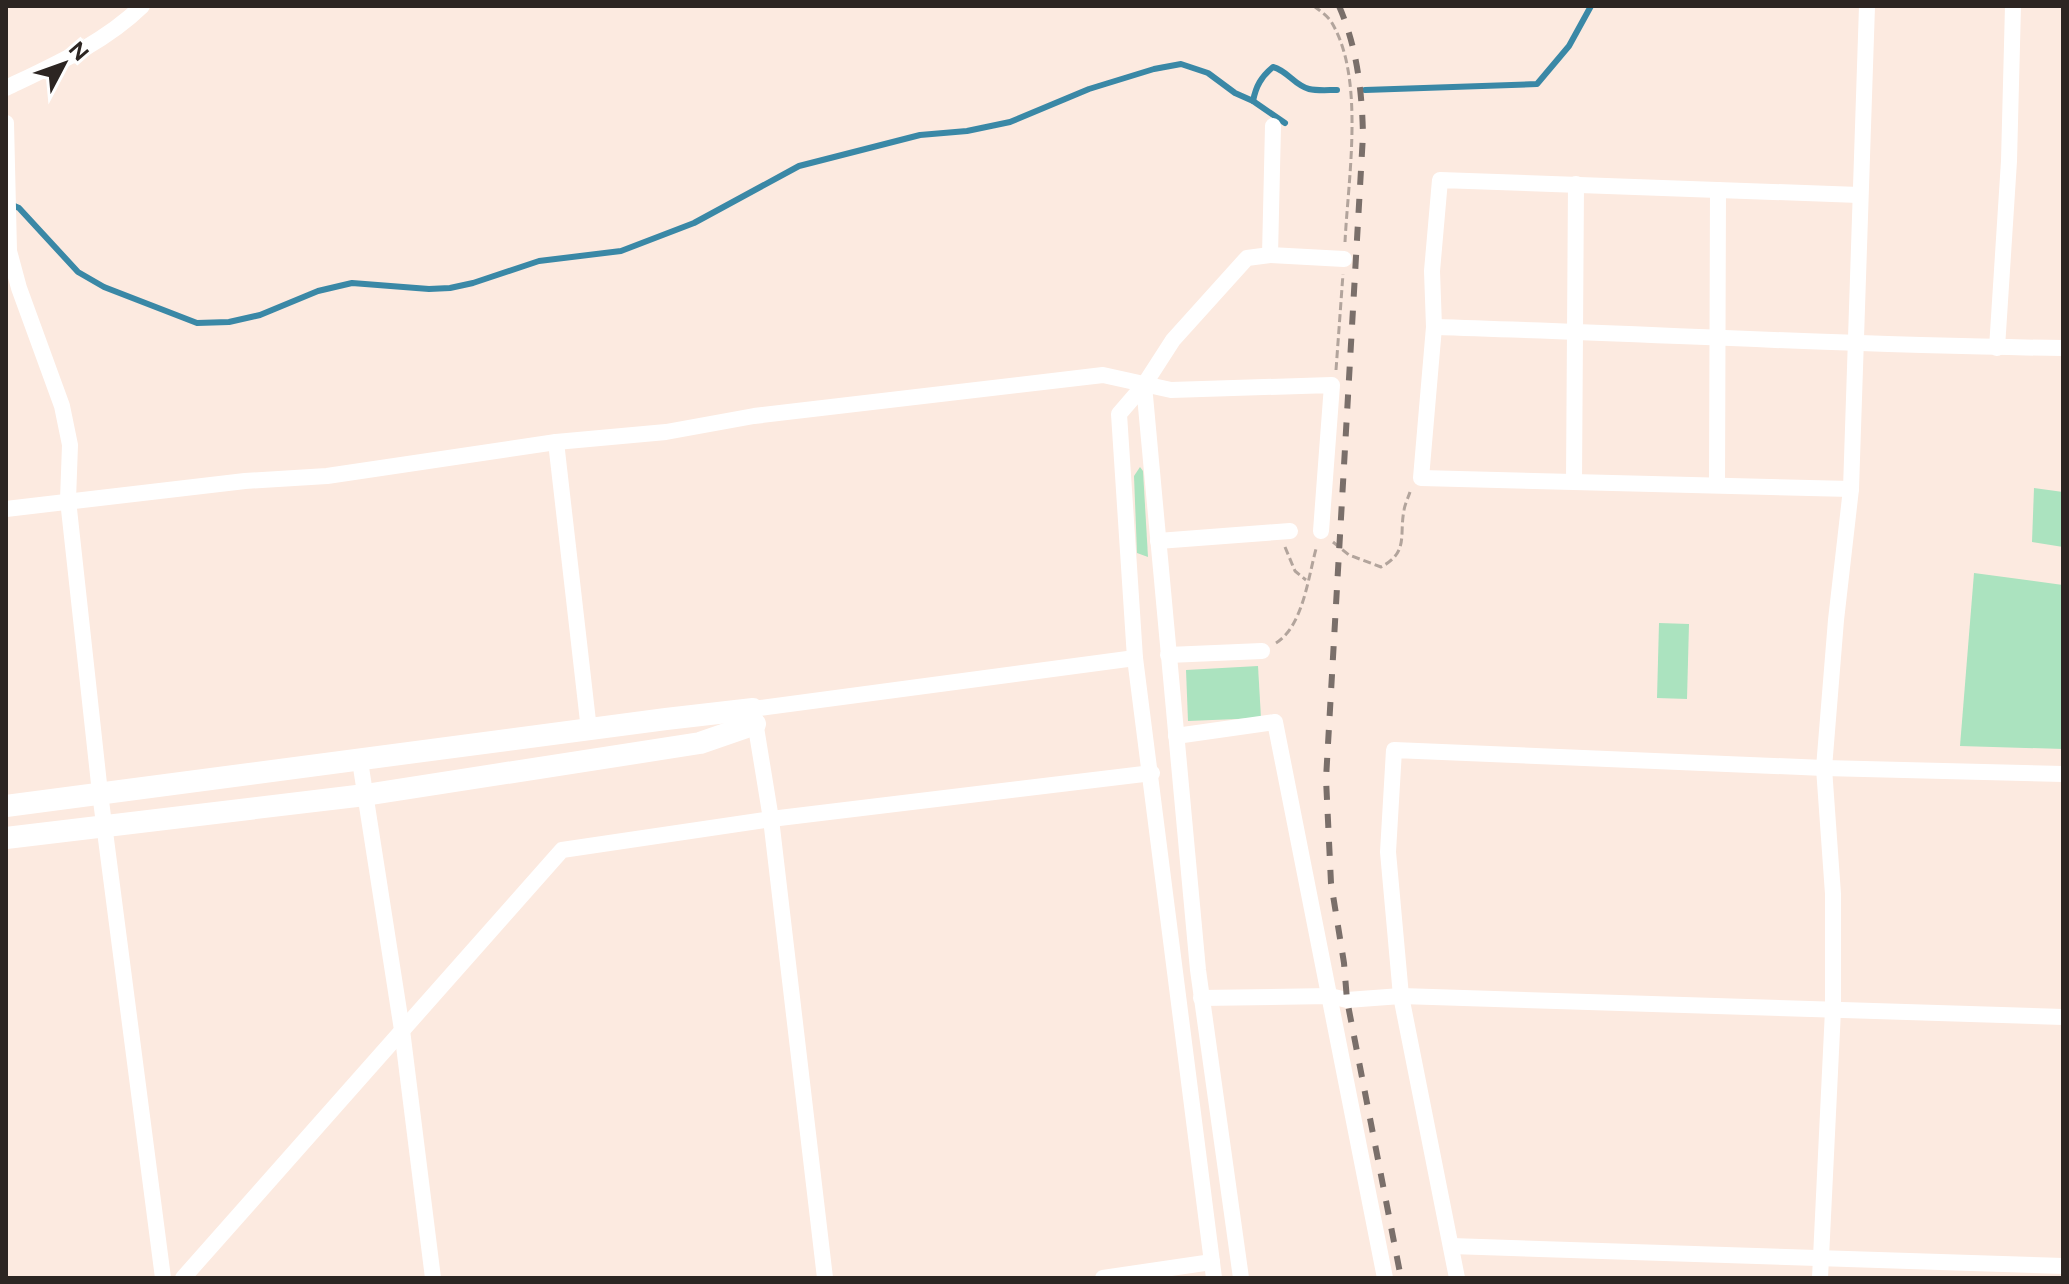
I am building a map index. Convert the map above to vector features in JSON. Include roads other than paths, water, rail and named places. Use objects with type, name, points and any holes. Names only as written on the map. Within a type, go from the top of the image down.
[{"type":"street","points":[[6,88],[73,55],[128,20],[142,6]]},
{"type":"street","points":[[1820,1278],[1833,1010],[1833,894],[1824,768],[1851,489],[1867,6]]},
{"type":"street","points":[[1997,348],[2009,161],[2013,6]]},
{"type":"street","points":[[6,123],[9,251],[65,417],[70,445],[68,500],[100,793],[163,1278]]},
{"type":"street","points":[[1270,255],[1273,126]]},
{"type":"street","points":[[1851,489],[1421,478],[1434,327],[1432,271],[1440,180],[1859,195]]},
{"type":"street","points":[[1574,481],[1576,184]]},
{"type":"street","points":[[1717,485],[1718,190]]},
{"type":"street","points":[[1103,1278],[1213,1270],[1135,658],[1119,414],[1144,385],[1173,340],[1247,258],[1270,255],[1344,259]]},
{"type":"street","points":[[1434,327],[1716,336],[1855,345],[2063,348]]},
{"type":"street","points":[[6,509],[245,481],[327,476],[556,442],[666,432],[754,416],[1103,375],[1171,390],[1332,385],[1321,531]]},
{"type":"street","points":[[1144,385],[1201,998],[1241,1278]]},
{"type":"street","points":[[556,442],[589,730]]},
{"type":"street","points":[[1158,541],[1284,532]]},
{"type":"street","points":[[1168,655],[1262,651]]},
{"type":"street","points":[[6,806],[589,730],[754,717],[1135,658]]},
{"type":"street","points":[[6,838],[365,795],[700,743],[754,717]]},
{"type":"street","points":[[754,717],[771,819],[825,1278]]},
{"type":"street","points":[[1176,736],[1275,722],[1385,1278]]},
{"type":"street","points":[[1457,1278],[1401,996],[1388,852],[1394,750],[1824,768],[2063,774]]},
{"type":"street","points":[[360,761],[402,1030],[433,1278]]},
{"type":"street","points":[[183,1278],[562,850],[771,819],[1152,773]]},
{"type":"street","points":[[1201,998],[1330,996],[1347,1000],[1401,996],[2063,1017]]},
{"type":"street","points":[[1451,1246],[2063,1266]]},
{"type":"waterway","points":[[1365,90],[1537,84],[1569,46],[1591,6]]},
{"type":"waterway","points":[[10,204],[19,208],[78,272],[104,287],[197,323],[229,322],[260,315],[318,291],[352,283],[450,288],[539,261],[621,251],[694,223],[799,166],[920,135],[967,131],[1010,122],[1089,89],[1154,69],[1181,64],[1208,73],[1235,93],[1253,101],[1260,82],[1273,67],[1309,89],[1337,90]]},
{"type":"waterway","points":[[1253,101],[1285,123]]},
{"type":"railway","points":[[1339,6],[1357,69],[1363,135],[1326,779],[1331,883],[1347,1000],[1401,1278]]}]
